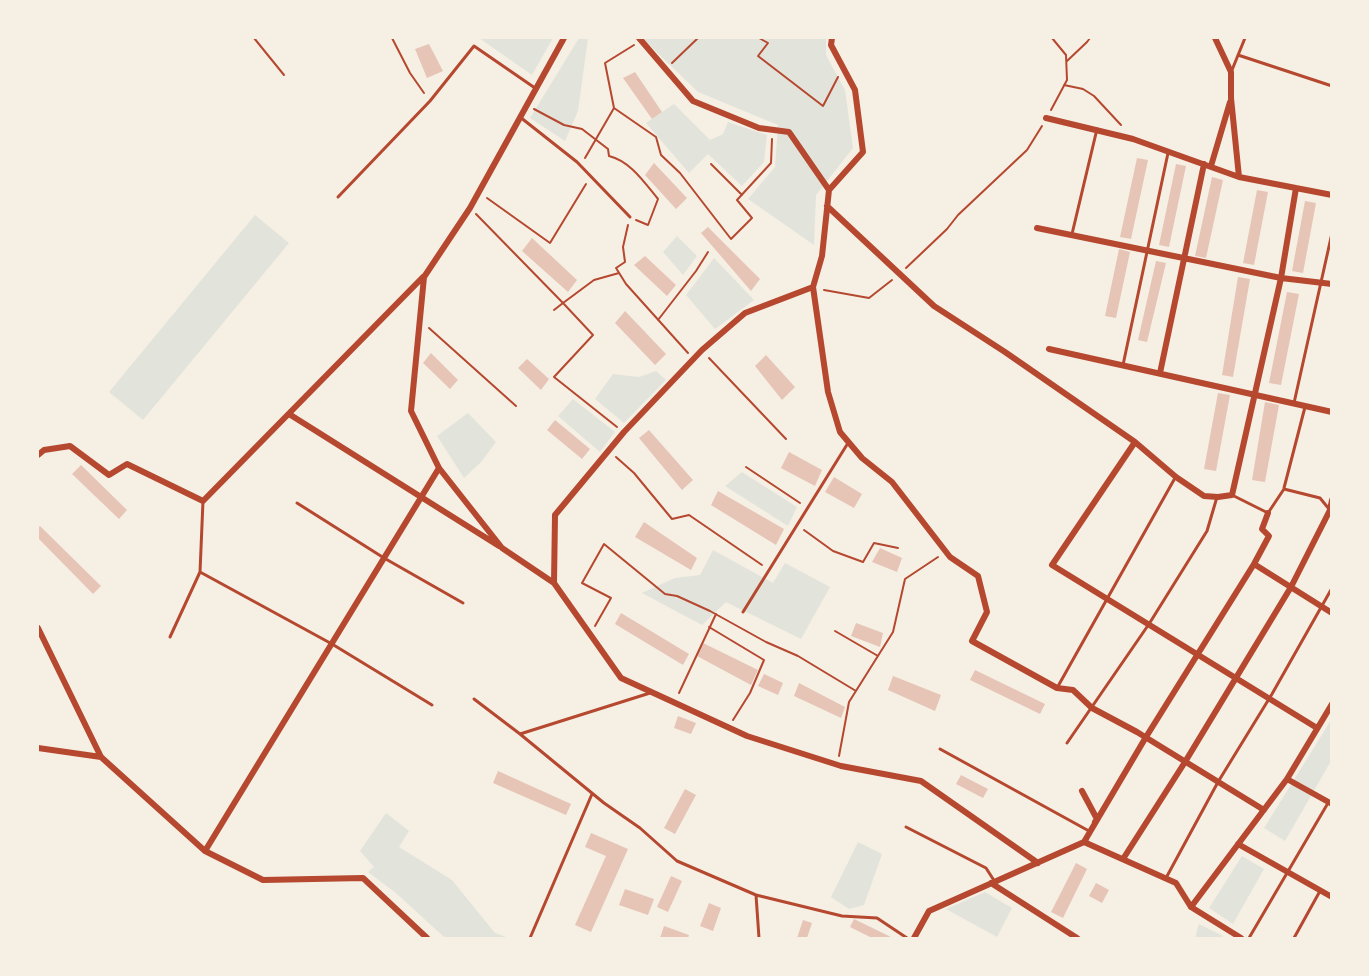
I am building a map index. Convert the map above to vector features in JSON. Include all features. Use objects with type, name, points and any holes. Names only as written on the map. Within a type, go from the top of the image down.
[{"type":"street","points":[[38,455],[44,450],[70,446],[109,475],[127,464],[203,501],[424,277],[470,208],[564,38]]},
{"type":"street","points":[[828,190],[863,152],[855,90],[831,45],[832,38]]},
{"type":"street","points":[[1215,38],[1231,72],[1231,98],[1239,177]]},
{"type":"street","points":[[640,39],[693,101],[759,128],[789,132],[828,190],[822,256],[813,287],[828,392],[840,432],[862,458],[892,482],[950,557],[978,576],[987,612],[972,641],[1057,688],[1073,690],[1092,708],[1146,737],[1264,810]]},
{"type":"street","points":[[1160,373],[1184,258],[1208,165],[1231,98]]},
{"type":"street","points":[[1046,118],[1133,139],[1239,177],[1332,195]]},
{"type":"street","points":[[827,207],[934,306],[1135,442],[1176,477],[1204,496],[1218,497],[1232,495],[1281,278],[1296,188]]},
{"type":"street","points":[[1037,228],[1281,278],[1332,284]]},
{"type":"street","points":[[424,277],[411,411],[439,468],[502,548]]},
{"type":"street","points":[[554,583],[555,515],[624,432],[702,350],[745,314],[813,287]]},
{"type":"street","points":[[1049,349],[1332,412]]},
{"type":"street","points":[[289,414],[554,583],[621,678],[747,736],[837,764],[921,781],[1038,863]]},
{"type":"street","points":[[1135,442],[1052,565],[1317,728]]},
{"type":"street","points":[[205,851],[439,468]]},
{"type":"street","points":[[1123,859],[1291,587],[1331,511],[1332,500]]},
{"type":"street","points":[[1084,842],[1146,737],[1254,564],[1269,536],[1262,529],[1269,513]]},
{"type":"street","points":[[1254,564],[1332,613]]},
{"type":"street","points":[[38,628],[101,756],[205,851],[263,879],[363,878],[427,939]]},
{"type":"street","points":[[1191,907],[1287,779],[1330,708]]},
{"type":"street","points":[[38,748],[101,756]]},
{"type":"street","points":[[1287,779],[1330,803]]},
{"type":"street","points":[[914,939],[929,911],[1084,842],[1097,819],[1082,791]]},
{"type":"street","points":[[1084,842],[1176,883],[1191,907],[1241,939]]},
{"type":"street","points":[[1238,844],[1332,897]]},
{"type":"street","points":[[993,882],[1077,939]]},
{"type":"lane","points":[[1231,72],[1245,38]]},
{"type":"lane","points":[[338,197],[429,100],[474,46],[536,89]]},
{"type":"lane","points":[[1238,55],[1332,86]]},
{"type":"lane","points":[[520,117],[581,166],[630,217]]},
{"type":"lane","points":[[1072,236],[1097,129]]},
{"type":"lane","points":[[1123,365],[1168,150]]},
{"type":"lane","points":[[1294,404],[1332,232]]},
{"type":"lane","points":[[1232,495],[1269,513],[1284,489],[1305,405]]},
{"type":"lane","points":[[743,612],[849,442]]},
{"type":"lane","points":[[1057,688],[1176,477]]},
{"type":"lane","points":[[1284,489],[1320,498],[1331,511]]},
{"type":"lane","points":[[1067,743],[1149,624],[1207,531],[1218,497]]},
{"type":"lane","points":[[170,636],[200,572],[203,501]]},
{"type":"lane","points":[[297,503],[384,558],[463,603]]},
{"type":"lane","points":[[200,572],[332,644],[432,705]]},
{"type":"lane","points":[[1166,879],[1218,782],[1332,588]]},
{"type":"lane","points":[[520,734],[652,692]]},
{"type":"lane","points":[[474,699],[592,793],[640,828],[676,861],[756,895],[842,916],[877,918],[908,939]]},
{"type":"lane","points":[[940,749],[1090,832]]},
{"type":"lane","points":[[530,939],[592,793]]},
{"type":"lane","points":[[1249,939],[1330,803]]},
{"type":"lane","points":[[906,827],[986,868],[993,882]]},
{"type":"lane","points":[[1294,939],[1320,891]]},
{"type":"lane","points":[[756,895],[759,939]]},
{"type":"path","points":[[254,38],[284,75]]},
{"type":"path","points":[[392,38],[410,74],[429,100]]},
{"type":"path","points":[[666,70],[698,38]]},
{"type":"path","points":[[759,38],[768,44],[758,56],[823,106],[843,67]]},
{"type":"path","points":[[813,287],[868,298],[900,274],[947,229],[958,214],[1027,150],[1067,80],[1066,55],[1052,38]]},
{"type":"path","points":[[1066,61],[1090,38]]},
{"type":"path","points":[[581,166],[614,108],[605,63],[640,39]]},
{"type":"path","points":[[1064,85],[1083,89],[1094,96],[1133,139]]},
{"type":"path","points":[[614,108],[656,137],[661,155],[680,173],[730,239],[752,218],[737,200],[771,163],[773,130]]},
{"type":"path","points":[[711,164],[742,195]]},
{"type":"path","points":[[479,192],[550,243],[591,176]]},
{"type":"path","points":[[470,208],[593,335],[554,377],[624,432]]},
{"type":"path","points":[[658,320],[708,252]]},
{"type":"path","points":[[554,310],[594,280],[619,273]]},
{"type":"path","points":[[420,321],[516,406]]},
{"type":"path","points":[[702,350],[786,439]]},
{"type":"path","points":[[609,450],[634,474],[672,519],[688,516],[770,570]]},
{"type":"path","points":[[746,467],[808,508]]},
{"type":"path","points":[[797,525],[833,551],[863,562],[874,543],[898,548]]},
{"type":"path","points":[[590,634],[611,598],[582,583],[604,544],[665,594],[677,596],[716,614],[766,642],[798,656],[856,691]]},
{"type":"path","points":[[837,764],[849,702],[893,632],[905,579],[945,551]]},
{"type":"path","points":[[674,703],[716,614]]},
{"type":"path","points":[[709,627],[764,660],[750,693],[729,728]]},
{"type":"path","points":[[835,631],[878,656]]},
{"type":"shaded area","points":[[479,38],[553,38],[532,75]]},
{"type":"shaded area","points":[[579,38],[588,38],[578,111],[565,141],[530,118]]},
{"type":"shaded area","points":[[642,38],[826,38],[826,55],[845,90],[853,148],[816,195],[814,245],[748,199],[775,167],[778,125],[698,92]]},
{"type":"shaded area","points":[[674,104],[710,140],[723,134],[728,122],[767,135],[764,162],[742,186],[708,154],[689,173],[646,123]]},
{"type":"shaded area","points":[[255,215],[289,243],[143,420],[109,392]]},
{"type":"shaded area","points":[[677,236],[697,256],[683,275],[663,252]]},
{"type":"shaded area","points":[[714,258],[754,300],[715,329],[686,295]]},
{"type":"shaded area","points":[[656,371],[666,380],[624,423],[595,399],[613,374],[639,377]]},
{"type":"shaded area","points":[[573,399],[615,432],[600,452],[558,416]]},
{"type":"shaded area","points":[[468,413],[496,442],[481,462],[464,478],[437,436]]},
{"type":"shaded area","points":[[742,472],[797,507],[788,526],[725,486]]},
{"type":"shaded area","points":[[713,550],[773,583],[785,563],[830,587],[801,639],[726,602],[702,625],[642,593],[675,578],[700,575]]},
{"type":"shaded area","points":[[1331,720],[1331,761],[1285,841],[1264,828]]},
{"type":"shaded area","points":[[386,813],[409,831],[399,847],[452,880],[495,933],[509,938],[445,938],[396,893],[368,872],[374,867],[360,851]]},
{"type":"shaded area","points":[[858,842],[882,854],[864,905],[849,909],[831,897]]},
{"type":"shaded area","points":[[1242,856],[1264,869],[1233,924],[1209,908]]},
{"type":"shaded area","points":[[985,892],[1012,908],[997,937],[946,909]]},
{"type":"shaded area","points":[[1199,924],[1223,936],[1222,938],[1195,938]]},
{"type":"building","points":[[429,44],[443,71],[427,78],[415,49]]},
{"type":"building","points":[[635,72],[662,112],[652,119],[623,78]]},
{"type":"building","points":[[1137,158],[1148,160],[1131,239],[1120,237]]},
{"type":"building","points":[[654,163],[687,198],[676,209],[645,175]]},
{"type":"building","points":[[1176,164],[1186,166],[1169,247],[1159,245]]},
{"type":"building","points":[[1212,177],[1223,180],[1206,258],[1195,256]]},
{"type":"building","points":[[1257,190],[1268,192],[1254,265],[1243,263]]},
{"type":"building","points":[[1305,201],[1316,203],[1303,273],[1292,271]]},
{"type":"building","points":[[708,227],[760,279],[751,291],[701,233]]},
{"type":"building","points":[[532,238],[577,280],[568,292],[522,251]]},
{"type":"building","points":[[1119,249],[1130,252],[1116,318],[1105,316]]},
{"type":"building","points":[[645,256],[676,285],[667,296],[634,265]]},
{"type":"building","points":[[1156,261],[1166,263],[1147,342],[1138,340]]},
{"type":"building","points":[[1238,277],[1250,279],[1233,377],[1222,375]]},
{"type":"building","points":[[1287,292],[1299,294],[1281,385],[1269,383]]},
{"type":"building","points":[[625,311],[666,354],[655,365],[615,323]]},
{"type":"building","points":[[431,353],[458,380],[450,389],[423,363]]},
{"type":"building","points":[[766,355],[795,387],[782,400],[755,366]]},
{"type":"building","points":[[527,359],[549,379],[541,390],[518,368]]},
{"type":"building","points":[[1218,393],[1230,395],[1216,471],[1204,469]]},
{"type":"building","points":[[1265,402],[1279,405],[1265,482],[1252,480]]},
{"type":"building","points":[[555,420],[590,449],[582,459],[547,430]]},
{"type":"building","points":[[649,430],[693,480],[682,490],[639,438]]},
{"type":"building","points":[[789,452],[822,470],[815,486],[781,468]]},
{"type":"building","points":[[81,465],[127,510],[119,519],[72,474]]},
{"type":"building","points":[[834,477],[862,494],[854,508],[825,492]]},
{"type":"building","points":[[718,491],[784,529],[776,545],[711,505]]},
{"type":"building","points":[[644,522],[697,558],[691,570],[635,537]]},
{"type":"building","points":[[40,526],[101,586],[93,594],[38,538]]},
{"type":"building","points":[[880,548],[902,558],[897,572],[872,562]]},
{"type":"building","points":[[621,613],[689,654],[683,665],[615,624]]},
{"type":"building","points":[[856,623],[883,633],[880,647],[851,636]]},
{"type":"building","points":[[703,643],[758,670],[751,685],[697,656]]},
{"type":"building","points":[[975,670],[1045,704],[1040,714],[970,680]]},
{"type":"building","points":[[764,674],[783,683],[778,695],[758,686]]},
{"type":"building","points":[[893,676],[941,695],[935,711],[888,690]]},
{"type":"building","points":[[799,683],[845,707],[841,718],[794,696]]},
{"type":"building","points":[[678,716],[696,723],[691,734],[674,728]]},
{"type":"building","points":[[498,771],[571,804],[566,815],[493,783]]},
{"type":"building","points":[[961,775],[988,789],[983,798],[956,784]]},
{"type":"building","points":[[685,789],[696,795],[675,834],[664,828]]},
{"type":"building","points":[[591,833],[628,849],[591,932],[575,925],[606,856],[585,847]]},
{"type":"building","points":[[1076,863],[1087,869],[1063,918],[1051,912]]},
{"type":"building","points":[[671,876],[682,881],[668,912],[657,907]]},
{"type":"building","points":[[1096,883],[1109,890],[1102,903],[1089,896]]},
{"type":"building","points":[[625,889],[654,899],[648,915],[619,905]]},
{"type":"building","points":[[709,903],[721,908],[713,931],[700,926]]},
{"type":"building","points":[[854,919],[893,938],[872,938],[850,927]]},
{"type":"building","points":[[803,920],[812,923],[807,938],[797,938]]},
{"type":"building","points":[[664,926],[689,935],[688,938],[660,938]]}]
